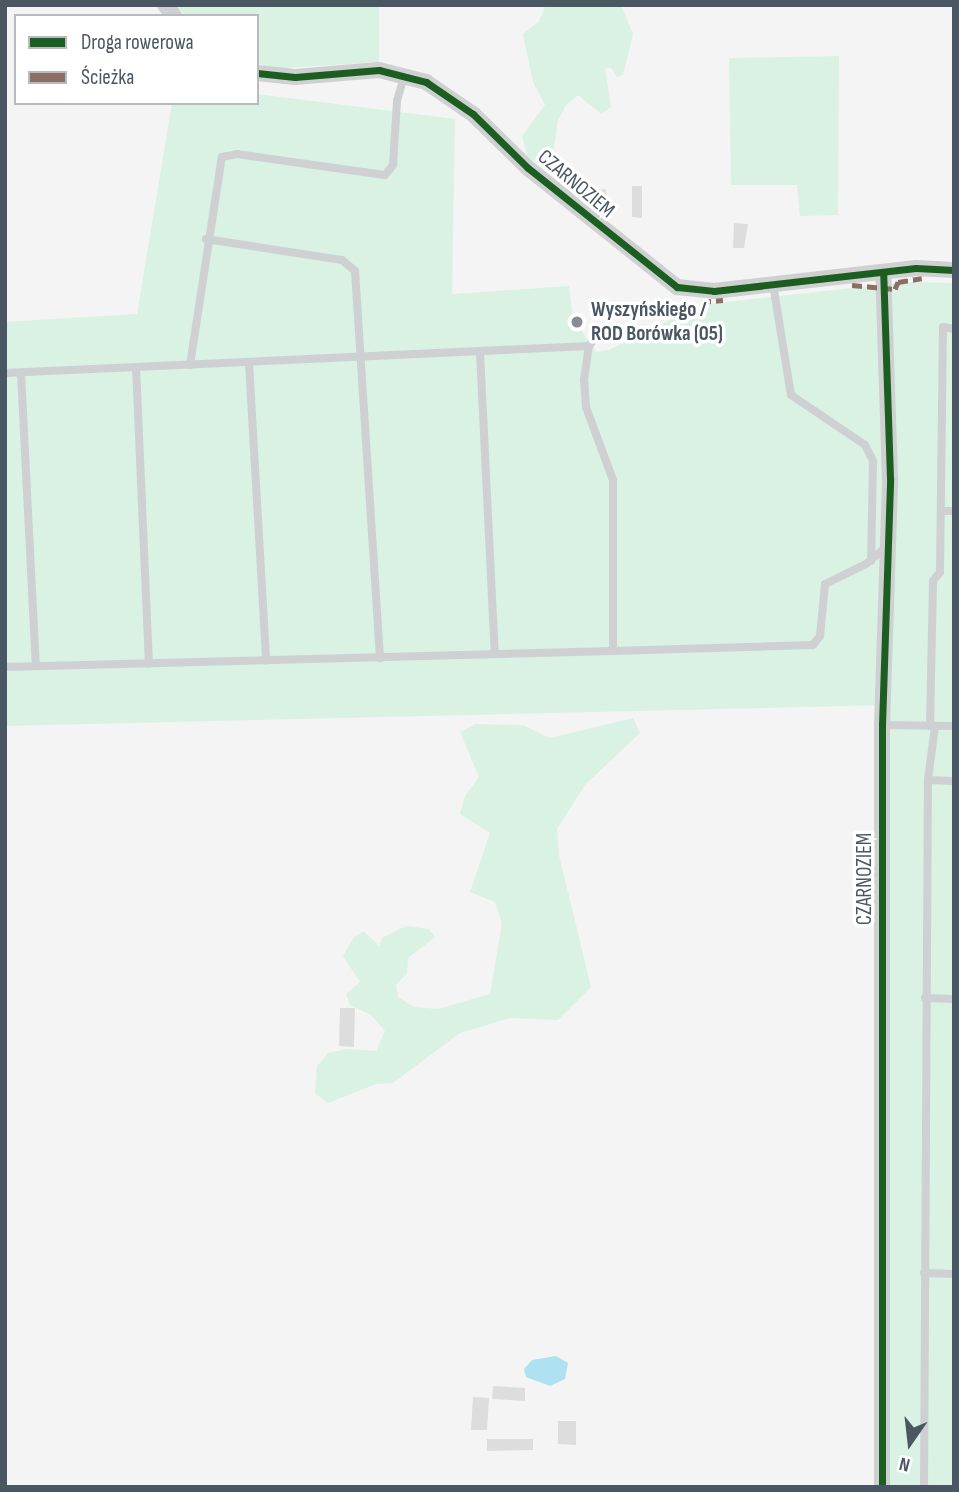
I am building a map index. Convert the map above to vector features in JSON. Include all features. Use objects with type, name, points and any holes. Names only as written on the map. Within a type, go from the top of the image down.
[{"type":"street","name":"CZARNOZIEM","points":[[259,73],[295,77],[358,69],[405,74],[426,82],[473,114],[528,168],[677,287],[695,292],[883,272],[954,270]]},
{"type":"street","name":"CZARNOZIEM","points":[[882,1487],[882,725],[885,548],[890,478],[883,272]]},
{"type":"lane","points":[[190,365],[219,162],[225,155],[379,176],[388,172],[405,74]]},
{"type":"lane","points":[[206,239],[349,262],[355,271],[364,358],[380,658]]},
{"type":"lane","points":[[773,284],[791,395],[865,445],[873,461],[871,561]]},
{"type":"lane","points":[[924,1487],[925,998],[928,780],[933,726],[933,581],[940,572],[943,327],[954,328]]},
{"type":"lane","points":[[603,328],[589,346],[586,407],[613,480],[613,651]]},
{"type":"lane","points":[[5,373],[589,346]]},
{"type":"lane","points":[[480,352],[495,654]]},
{"type":"lane","points":[[249,363],[266,661]]},
{"type":"lane","points":[[136,367],[149,664]]},
{"type":"lane","points":[[21,373],[36,666]]},
{"type":"lane","points":[[941,511],[954,512]]},
{"type":"lane","points":[[5,667],[813,645],[820,636],[825,584],[871,561],[885,548]]},
{"type":"lane","points":[[882,725],[954,726]]},
{"type":"lane","points":[[928,780],[954,781]]},
{"type":"lane","points":[[925,998],[954,999]]},
{"type":"lane","points":[[924,1273],[954,1273]]},
{"type":"green space","points":[[175,5],[379,5],[379,62],[271,69],[259,64],[259,14],[182,14]]},
{"type":"green space","points":[[546,5],[621,5],[633,34],[623,75],[617,77],[611,68],[605,68],[611,107],[601,114],[578,95],[566,105],[558,121],[550,171],[528,157],[522,136],[545,105],[533,82],[523,34],[539,21]]},
{"type":"green space","points":[[839,56],[838,215],[800,216],[797,185],[731,185],[729,58]]},
{"type":"green space","points":[[259,94],[455,119],[452,294],[569,286],[573,318],[596,352],[609,350],[700,305],[906,282],[954,283],[954,1487],[887,1487],[887,705],[5,726],[5,322],[137,314],[172,105],[259,105]]},
{"type":"green space","points":[[633,718],[640,733],[585,785],[557,829],[559,855],[591,987],[558,1020],[510,1018],[460,1033],[393,1083],[376,1084],[328,1103],[315,1093],[317,1066],[328,1053],[347,1049],[376,1051],[385,1031],[371,1015],[350,1005],[346,994],[360,982],[343,956],[354,937],[364,931],[379,946],[382,938],[406,926],[429,929],[435,937],[408,958],[407,973],[396,985],[398,997],[414,1007],[438,1009],[490,994],[502,923],[495,902],[470,892],[490,833],[460,814],[465,796],[479,777],[460,732],[475,724],[523,725],[550,738]]},
{"type":"water","points":[[556,1356],[568,1363],[565,1379],[550,1386],[526,1377],[524,1369],[532,1360]]},
{"type":"building","points":[[632,186],[642,186],[642,218],[632,217]]},
{"type":"building","points":[[605,189],[611,206],[594,207],[593,190]]},
{"type":"building","points":[[734,223],[748,224],[744,248],[733,248]]},
{"type":"building","points":[[340,1008],[355,1008],[354,1047],[339,1046]]},
{"type":"building","points":[[493,1386],[525,1388],[525,1401],[492,1399]]},
{"type":"building","points":[[473,1397],[489,1398],[487,1430],[471,1430]]},
{"type":"building","points":[[558,1421],[576,1421],[576,1445],[558,1444]]},
{"type":"building","points":[[487,1439],[533,1439],[533,1450],[487,1451]]},
{"type":"marked path","points":[[852,285],[895,289],[898,282],[922,278]]},
{"type":"marked path","points":[[701,302],[723,300]]},
{"type":"cycle path","points":[[259,73],[295,77],[379,70],[426,82],[473,114],[528,168],[677,287],[714,291],[916,268],[954,270]]},
{"type":"cycle path","points":[[882,1487],[882,725],[890,478],[883,272]]},
{"type":"place","name":"Wyszyńskiego / ROD Borówka (05)","points":[[577,322]]}]
